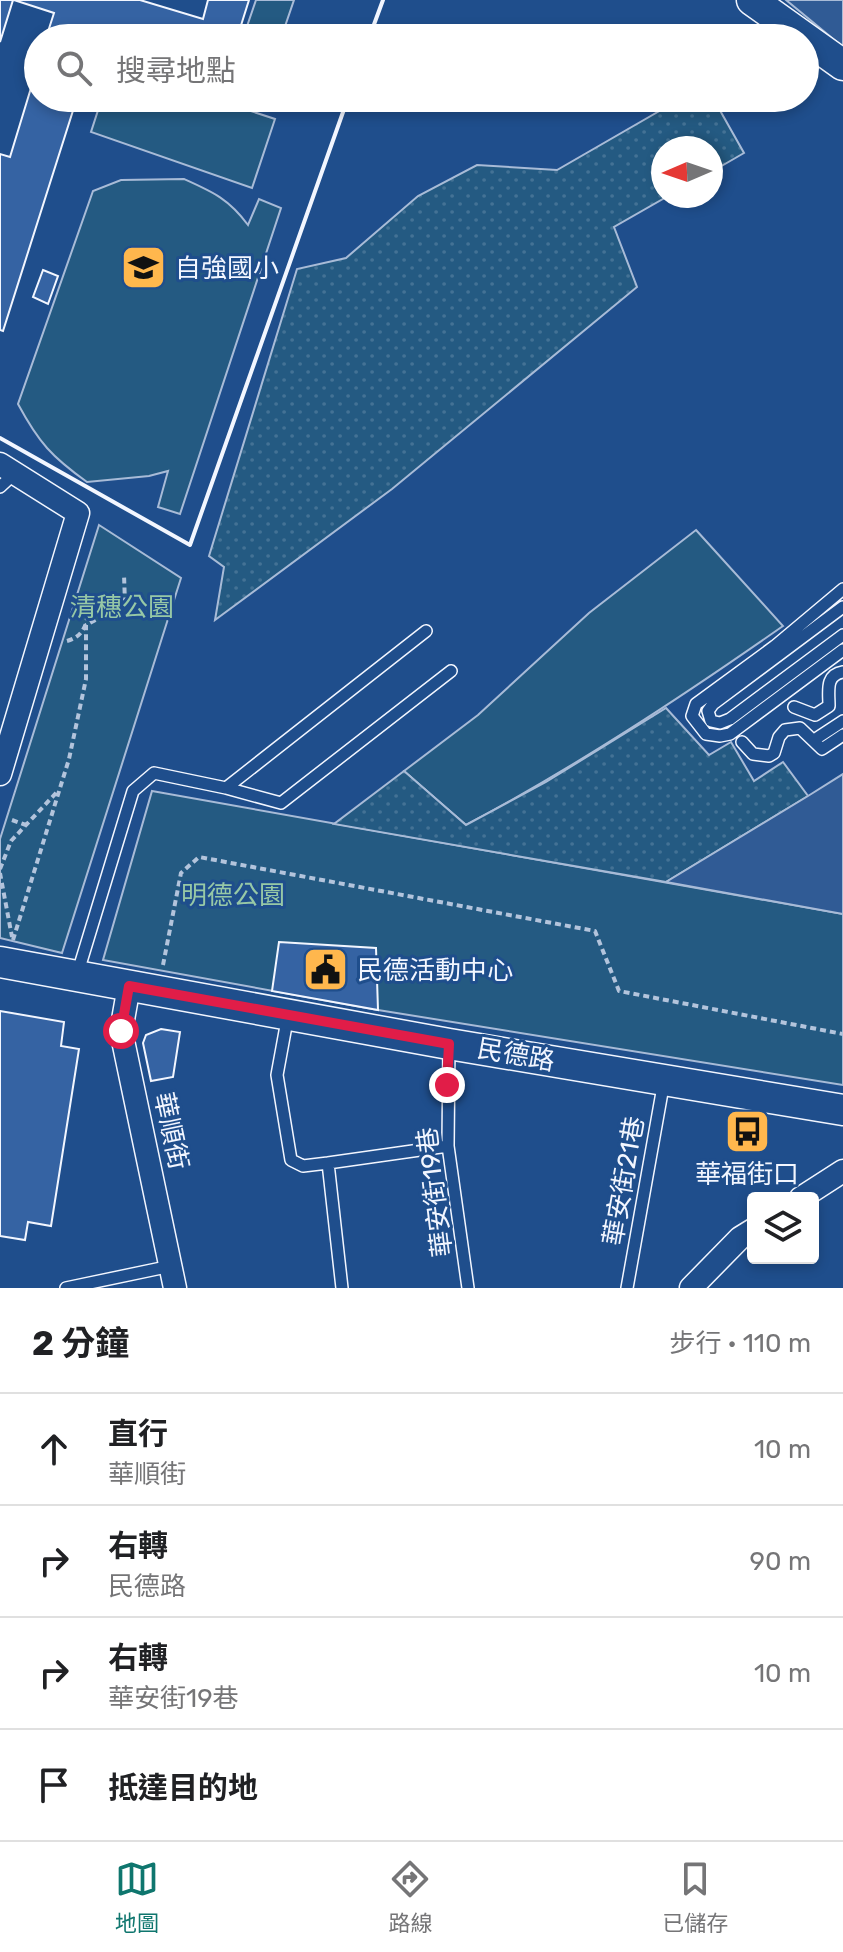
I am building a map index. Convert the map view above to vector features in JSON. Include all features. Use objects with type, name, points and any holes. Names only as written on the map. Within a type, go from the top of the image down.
[{"type":"street","points":[[752,0],[786,24]]},
{"type":"street","points":[[819,48],[843,65]]},
{"type":"street","points":[[0,774],[78,513],[5,475]]},
{"type":"street","name":"民德路","points":[[8,948],[77,975],[129,986],[843,1110]]},
{"type":"street","name":"華順街","points":[[129,986],[121,1031],[173,1277]]},
{"type":"street","points":[[810,1192],[843,1171]]},
{"type":"street","points":[[691,1288],[747,1234]]},
{"type":"lane","points":[[843,589],[775,646],[696,704],[692,716],[706,734],[730,734],[843,650]]},
{"type":"lane","points":[[843,607],[713,704],[708,711],[711,721],[720,723],[730,719],[843,635]]},
{"type":"lane","points":[[226,788],[426,631]]},
{"type":"lane","points":[[77,975],[133,791],[154,773],[281,803],[451,671]]},
{"type":"lane","points":[[794,707],[815,715],[823,711],[829,706],[830,679],[843,672]]},
{"type":"lane","points":[[814,740],[843,721]]},
{"type":"lane","points":[[742,742],[753,754],[769,756],[774,753],[785,730],[800,728],[822,749],[843,735]]},
{"type":"lane","points":[[288,1013],[277,1075],[291,1160],[303,1166],[448,1146]]},
{"type":"lane","name":"華安街19巷","points":[[449,1044],[448,1146],[468,1288]]},
{"type":"lane","name":"華安街21巷","points":[[627,1288],[664,1081]]},
{"type":"lane","points":[[328,1163],[342,1288]]},
{"type":"lane","points":[[66,1288],[173,1277]]},
{"type":"path","points":[[67,641],[75,639],[86,625],[125,604],[124,574]]},
{"type":"path","points":[[8,948],[69,759],[86,679],[87,604],[82,598]]},
{"type":"path","points":[[8,948],[0,871],[11,841],[59,791]]},
{"type":"path","points":[[12,820],[26,825]]},
{"type":"path","points":[[162,972],[181,873],[199,857],[595,931],[619,991],[843,1034]]},
{"type":"green space","points":[[256,0],[294,0],[286,24],[248,24]]},
{"type":"green space","points":[[97,112],[254,112],[275,119],[252,188],[91,132]]},
{"type":"green space","points":[[658,112],[721,112],[744,153],[723,165],[723,136],[651,136],[651,206],[614,227],[637,287],[392,489],[215,620],[224,567],[209,556],[297,269],[346,258],[418,196],[477,165],[557,170]]},
{"type":"green space","points":[[184,179],[220,197],[248,225],[259,199],[281,208],[180,514],[158,507],[168,471],[87,482],[47,448],[18,404],[93,191],[121,180]]},
{"type":"green space","name":"清穗公園","points":[[99,525],[181,578],[62,953],[0,938],[0,839]]},
{"type":"green space","points":[[696,530],[783,626],[628,730],[466,825],[404,771],[478,715],[589,613]]},
{"type":"green space","points":[[666,708],[709,755],[731,742],[754,781],[783,762],[808,796],[666,882],[334,824],[404,771],[466,825],[546,782]]},
{"type":"green space","name":"明德公園","points":[[152,791],[843,914],[843,1085],[378,1010],[103,960]]},
{"type":"shaded area","points":[[786,0],[843,0],[843,47],[819,24]]},
{"type":"shaded area","points":[[843,774],[843,914],[666,882],[808,796]]},
{"type":"building","points":[[0,0],[13,0],[0,42]]},
{"type":"building","points":[[14,0],[140,0],[203,19],[208,0],[249,0],[241,24],[50,24],[54,13]]},
{"type":"building","points":[[24,111],[73,112],[3,331],[0,330],[0,154],[10,157]]},
{"type":"building","points":[[43,270],[58,276],[48,304],[33,297]]},
{"type":"building","name":"民德活動中心","points":[[279,942],[376,948],[378,1010],[272,991]]},
{"type":"building","points":[[0,1011],[64,1022],[61,1046],[79,1049],[51,1226],[28,1222],[25,1240],[0,1236]]},
{"type":"building","points":[[161,1029],[180,1032],[173,1077],[151,1081],[143,1043],[146,1035]]},
{"type":"wall","points":[[374,24],[383,0]]},
{"type":"wall","points":[[0,438],[190,545],[343,112]]},
{"type":"place","name":"自強國小","points":[[144,268]]},
{"type":"place","name":"民德活動中心","points":[[326,970]]},
{"type":"place","name":"華福街口","points":[[747,1131]]},
{"type":"route","points":[[121,1031],[129,986],[449,1044],[447,1085]]}]
